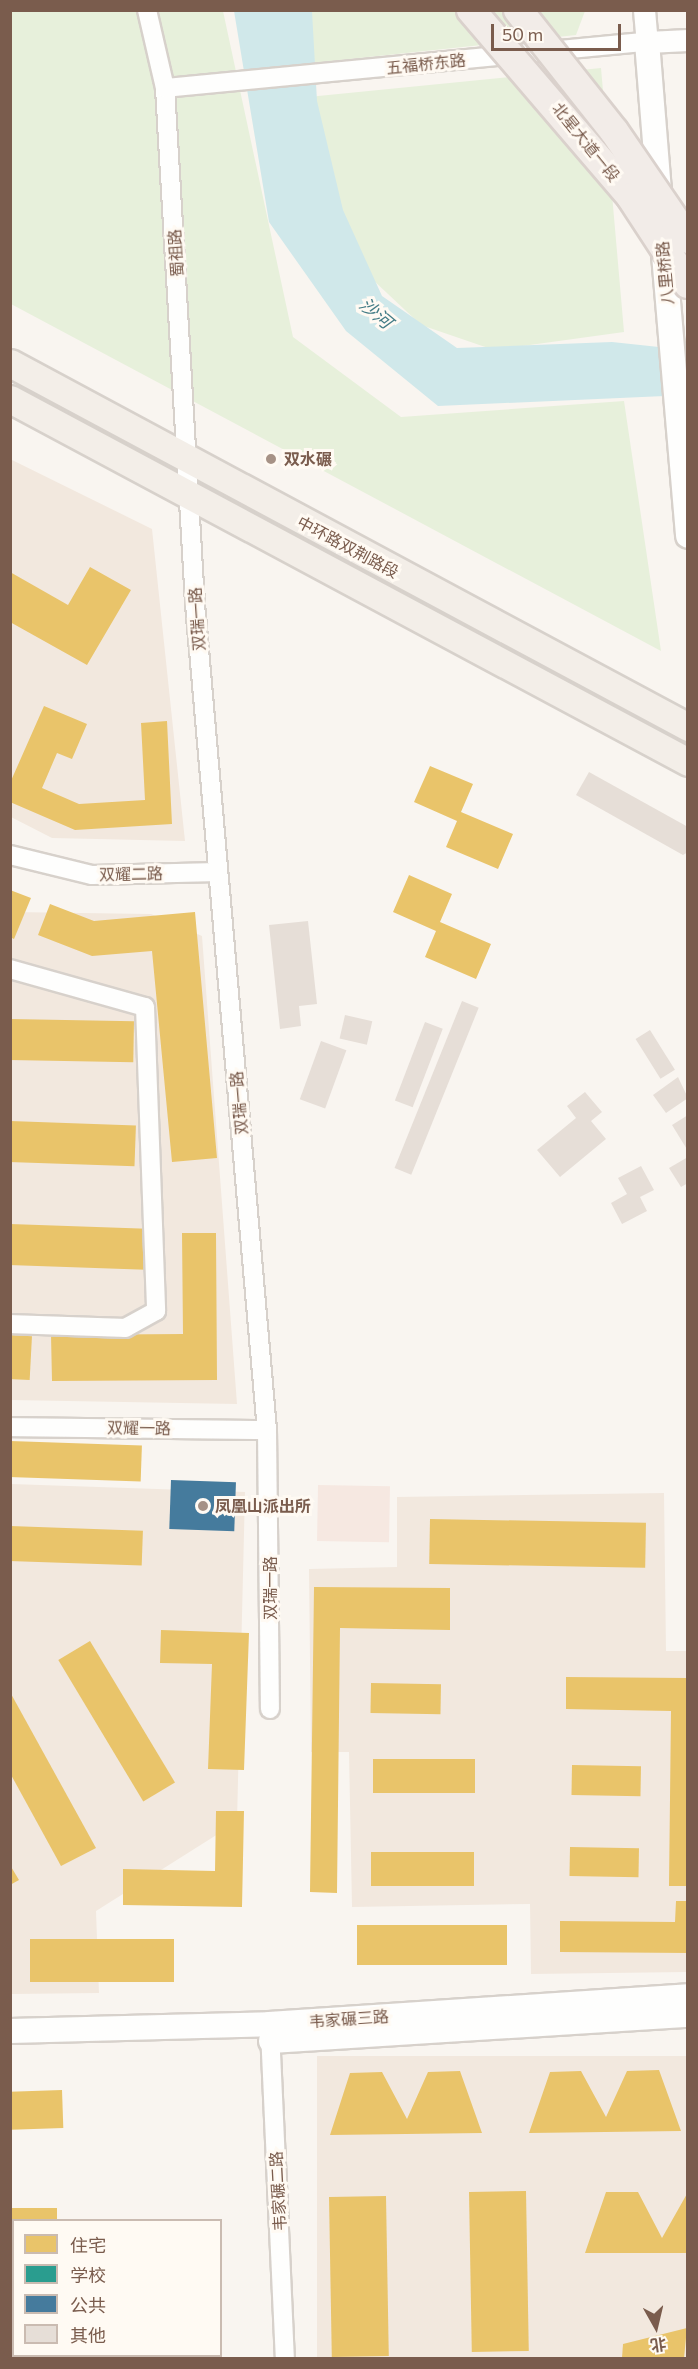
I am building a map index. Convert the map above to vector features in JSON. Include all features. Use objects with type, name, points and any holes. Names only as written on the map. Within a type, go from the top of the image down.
[{"type":"highway","name":"北星大道一段","points":[[471,10],[631,197],[687,284]]},
{"type":"highway","name":"北星大道一段","points":[[518,10],[614,132],[687,239]]},
{"type":"main road","name":"八里桥路","points":[[647,42],[669,320],[673,409],[682,470],[687,536]]},
{"type":"main road","name":"中环路双荆路段","points":[[10,363],[189,464],[687,727]]},
{"type":"main road","name":"中环路双荆路段","points":[[10,399],[687,762]]},
{"type":"main road","name":"韦家碾三路","points":[[10,2031],[270,2033],[687,1996]]},
{"type":"main road","name":"韦家碾三路","points":[[10,2046],[687,2015]]},
{"type":"street","name":"蜀祖路","points":[[147,10],[165,88],[191,498]]},
{"type":"street","name":"八里桥路","points":[[644,10],[647,42]]},
{"type":"street","name":"五福桥东路","points":[[165,88],[687,40]]},
{"type":"street","points":[[660,214],[687,214]]},
{"type":"street","name":"双瑞一路","points":[[191,498],[218,872],[267,1430],[270,1709]]},
{"type":"street","name":"双耀二路","points":[[10,855],[92,875],[218,872]]},
{"type":"street","points":[[10,969],[145,1007],[156,1311],[125,1328],[10,1324]]},
{"type":"street","name":"双耀一路","points":[[10,1427],[267,1430]]},
{"type":"street","name":"韦家碾二路","points":[[270,2033],[285,2358]]},
{"type":"shaded area","points":[[10,459],[152,529],[185,841],[52,838],[11,817]]},
{"type":"shaded area","points":[[11,912],[151,914],[202,936],[237,1404],[11,1400]]},
{"type":"shaded area","points":[[11,1484],[245,1492],[237,1822],[96,1911],[99,1993],[11,1994]]},
{"type":"shaded area","points":[[318,1485],[390,1486],[389,1542],[317,1541]]},
{"type":"shaded area","points":[[664,1493],[666,1651],[688,1651],[687,1972],[531,1974],[530,1904],[352,1907],[349,1752],[311,1752],[309,1569],[397,1567],[397,1497]]},
{"type":"shaded area","points":[[317,2056],[687,2056],[687,2358],[317,2358]]},
{"type":"green space","points":[[10,11],[223,11],[293,337],[401,417],[624,401],[661,651],[11,304]]},
{"type":"green space","points":[[300,11],[585,11],[576,35],[312,63]]},
{"type":"green space","points":[[601,68],[624,332],[494,350],[421,325],[372,279],[328,213],[308,97]]},
{"type":"water","name":"沙河","points":[[234,11],[312,11],[317,101],[343,210],[382,296],[457,348],[612,342],[687,350],[687,395],[438,406],[346,331],[269,222]]},
{"type":"building: 住宅","points":[[90,567],[131,590],[87,665],[10,622],[10,572],[68,605]]},
{"type":"building: 住宅","points":[[44,706],[87,724],[72,759],[57,753],[42,788],[79,804],[145,800],[141,723],[167,721],[172,824],[75,830],[10,802],[10,783]]},
{"type":"building: 住宅","points":[[430,766],[473,784],[461,812],[513,834],[498,869],[446,847],[457,821],[414,802]]},
{"type":"building: 住宅","points":[[409,875],[452,894],[440,922],[491,944],[476,979],[425,957],[436,931],[393,912]]},
{"type":"building: 住宅","points":[[10,890],[31,898],[14,939],[10,937]]},
{"type":"building: 住宅","points":[[50,904],[94,921],[195,912],[217,1158],[172,1162],[152,951],[92,956],[38,935]]},
{"type":"building: 住宅","points":[[10,1019],[134,1021],[133,1062],[10,1060]]},
{"type":"building: 住宅","points":[[10,1121],[136,1125],[134,1166],[10,1162]]},
{"type":"building: 住宅","points":[[10,1224],[147,1229],[145,1270],[10,1265]]},
{"type":"building: 住宅","points":[[182,1233],[216,1233],[217,1380],[52,1381],[51,1335],[183,1334]]},
{"type":"building: 住宅","points":[[10,1335],[32,1336],[30,1380],[10,1379]]},
{"type":"building: 住宅","points":[[10,1441],[142,1446],[141,1482],[10,1477]]},
{"type":"building: 住宅","points":[[430,1519],[646,1523],[645,1568],[429,1564]]},
{"type":"building: 住宅","points":[[10,1526],[143,1531],[142,1566],[10,1561]]},
{"type":"building: 住宅","points":[[314,1587],[450,1588],[450,1630],[340,1628],[337,1893],[310,1892]]},
{"type":"building: 住宅","points":[[161,1630],[249,1633],[244,1770],[208,1769],[212,1664],[160,1663]]},
{"type":"building: 住宅","points":[[90,1641],[175,1782],[143,1801],[58,1660]]},
{"type":"building: 住宅","points":[[566,1677],[688,1678],[688,1886],[669,1886],[671,1711],[566,1709]]},
{"type":"building: 住宅","points":[[371,1683],[441,1684],[440,1714],[370,1713]]},
{"type":"building: 住宅","points":[[10,1692],[96,1848],[61,1866],[10,1773]]},
{"type":"building: 住宅","points":[[373,1759],[475,1759],[475,1793],[373,1793]]},
{"type":"building: 住宅","points":[[572,1765],[641,1766],[640,1796],[571,1795]]},
{"type":"building: 住宅","points":[[216,1811],[244,1811],[242,1907],[123,1905],[123,1869],[215,1871]]},
{"type":"building: 住宅","points":[[570,1847],[639,1848],[638,1877],[569,1876]]},
{"type":"building: 住宅","points":[[371,1852],[474,1852],[474,1886],[371,1886]]},
{"type":"building: 住宅","points":[[10,1865],[19,1880],[10,1885]]},
{"type":"building: 住宅","points":[[676,1901],[688,1901],[688,1953],[560,1952],[560,1921],[675,1922]]},
{"type":"building: 住宅","points":[[357,1925],[507,1925],[507,1965],[357,1965]]},
{"type":"building: 住宅","points":[[30,1939],[174,1939],[174,1982],[30,1982]]},
{"type":"building: 住宅","points":[[659,2070],[681,2131],[529,2133],[550,2072],[581,2071],[606,2117],[627,2071]]},
{"type":"building: 住宅","points":[[460,2071],[482,2133],[330,2135],[350,2073],[382,2072],[407,2119],[428,2072]]},
{"type":"building: 住宅","points":[[62,2090],[63,2128],[11,2130],[10,2092]]},
{"type":"building: 住宅","points":[[526,2191],[529,2351],[472,2352],[469,2192]]},
{"type":"building: 住宅","points":[[606,2192],[638,2192],[662,2238],[688,2192],[688,2253],[585,2253]]},
{"type":"building: 住宅","points":[[386,2196],[389,2356],[332,2357],[329,2197]]},
{"type":"building: 住宅","points":[[10,2208],[57,2208],[57,2219],[12,2219],[10,2246]]},
{"type":"building: 住宅","points":[[10,2316],[12,2316],[12,2356],[10,2356]]},
{"type":"building: 住宅","points":[[687,2328],[684,2358],[622,2358],[623,2344]]},
{"type":"building: 公共","name":"凤凰山派出所","points":[[171,1480],[236,1482],[234,1531],[169,1529]]},
{"type":"building: 其他","points":[[589,772],[688,827],[688,852],[683,855],[576,795]]},
{"type":"building: 其他","points":[[308,921],[317,1004],[299,1006],[301,1026],[280,1029],[269,925]]},
{"type":"building: 其他","points":[[462,1001],[479,1008],[411,1175],[395,1168]]},
{"type":"building: 其他","points":[[345,1015],[372,1021],[367,1045],[340,1038]]},
{"type":"building: 其他","points":[[425,1022],[443,1029],[413,1107],[395,1100]]},
{"type":"building: 其他","points":[[650,1030],[675,1070],[660,1079],[636,1039]]},
{"type":"building: 其他","points":[[321,1041],[346,1050],[325,1108],[300,1099]]},
{"type":"building: 其他","points":[[678,1077],[688,1098],[666,1113],[653,1095]]},
{"type":"building: 其他","points":[[585,1092],[602,1112],[591,1121],[606,1139],[560,1177],[537,1150],[576,1118],[567,1106]]},
{"type":"building: 其他","points":[[688,1115],[688,1151],[672,1125]]},
{"type":"building: 其他","points":[[688,1157],[688,1183],[681,1187],[669,1168]]},
{"type":"building: 其他","points":[[641,1166],[654,1190],[640,1197],[647,1211],[622,1224],[611,1203],[627,1194],[618,1178]]},
{"type":"place","name":"双水碾","points":[[271,459]]},
{"type":"place","name":"凤凰山派出所","points":[[203,1506]]}]
